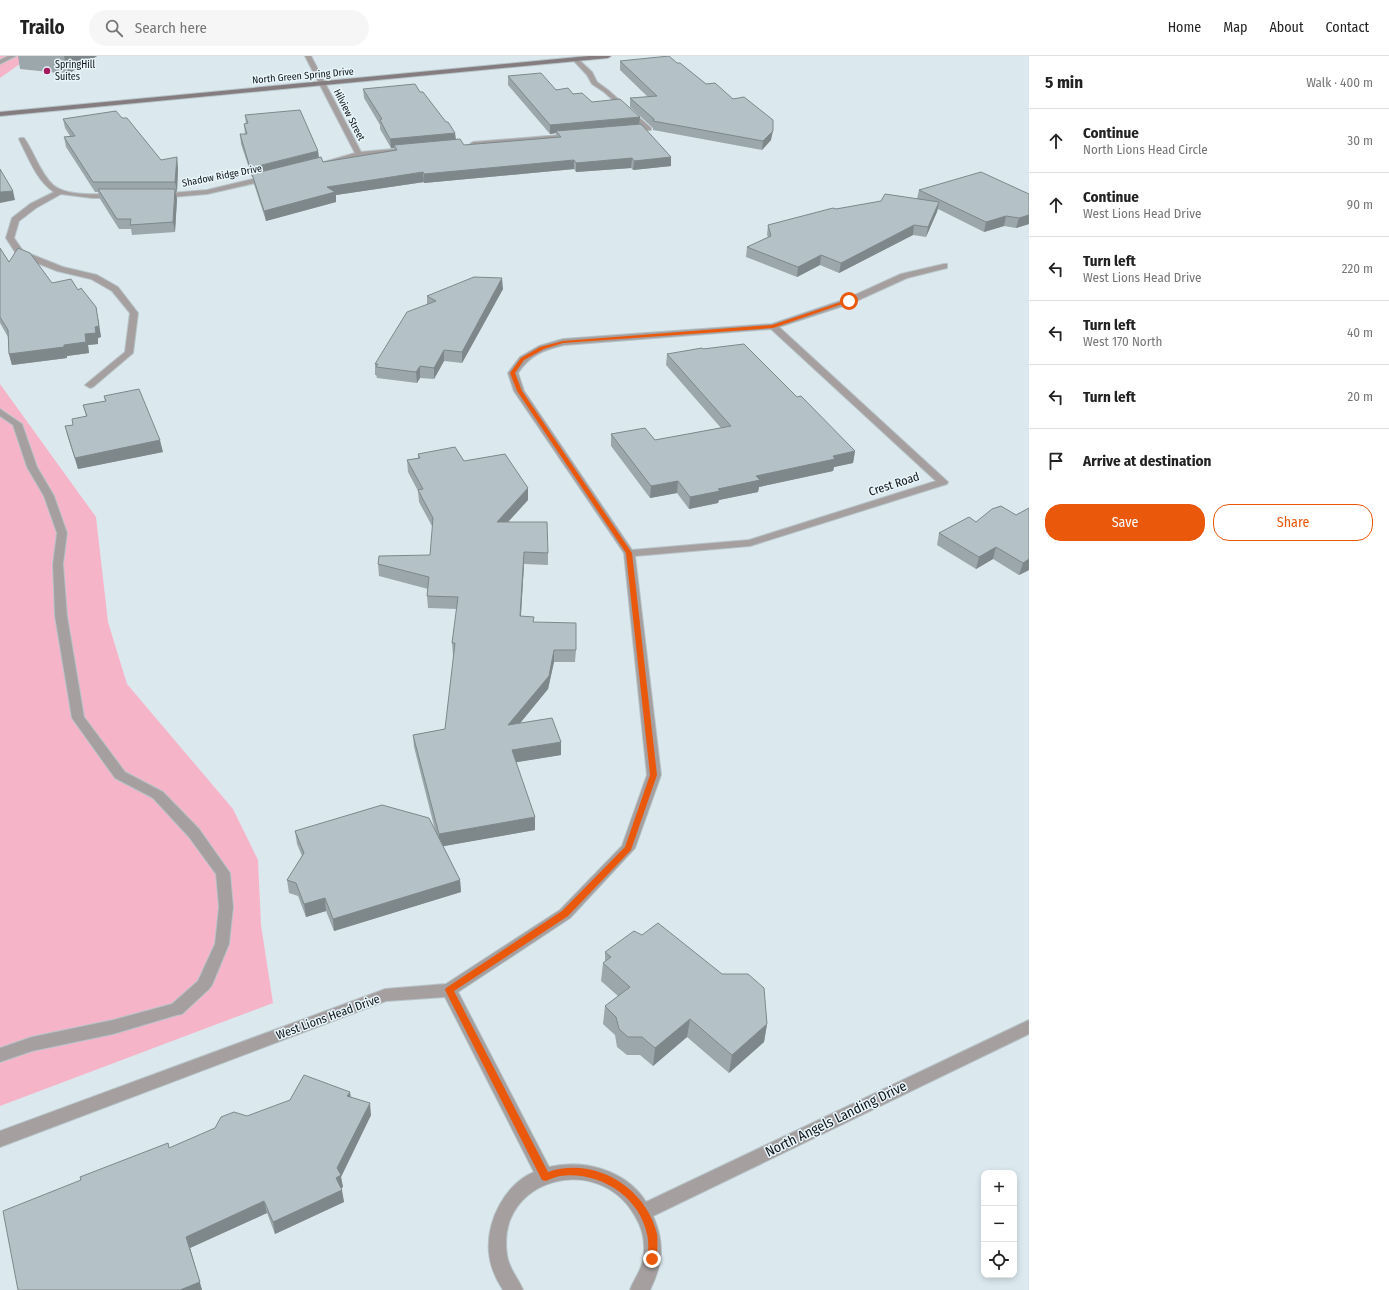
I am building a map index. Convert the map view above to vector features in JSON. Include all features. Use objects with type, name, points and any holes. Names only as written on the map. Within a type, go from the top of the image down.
[{"type":"main road","name":"North Green Spring Drive","points":[[0,114],[608,56]]},
{"type":"street","points":[[0,62],[13,56]]},
{"type":"street","name":"Hilview Street","points":[[308,56],[359,154]]},
{"type":"street","points":[[576,60],[588,71],[594,79],[594,83],[606,91],[649,129],[626,131]]},
{"type":"street","points":[[469,145],[578,135]]},
{"type":"street","points":[[22,139],[51,188],[60,192],[86,195],[123,196]]},
{"type":"street","points":[[320,164],[359,154],[414,149]]},
{"type":"street","name":"Shadow Ridge Drive","points":[[154,196],[170,196],[207,192],[274,176]]},
{"type":"street","points":[[60,192],[33,206],[15,220],[10,238],[20,253],[60,269],[94,278],[115,289],[134,313],[129,353],[90,385]]},
{"type":"street","points":[[773,326],[849,301],[904,276],[944,266]]},
{"type":"street","name":"West Lions Head Drive","points":[[0,1139],[385,996],[449,990],[565,914],[628,848],[654,775],[629,553],[519,391],[513,373],[523,359],[542,348],[563,342],[773,326]]},
{"type":"street","name":"Crest Road","points":[[629,553],[750,543],[943,482],[773,326]]},
{"type":"street","points":[[0,412],[17,424],[32,467],[49,496],[62,533],[58,564],[61,616],[78,718],[120,775],[158,795],[194,833],[223,873],[226,907],[222,944],[204,985],[177,1009],[112,1027],[32,1044],[0,1055]]},
{"type":"street","points":[[449,990],[546,1177]]},
{"type":"street","name":"North Angels Landing Drive","points":[[643,1212],[1029,1027]]},
{"type":"street","points":[[514,1290],[500,1266],[497,1241],[502,1216],[516,1195],[535,1180],[560,1172],[585,1172],[608,1179],[628,1192],[643,1212],[652,1235],[652,1259],[645,1282],[640,1290]]},
{"type":"shaded area","points":[[0,56],[28,56],[27,59],[0,78]]},
{"type":"shaded area","points":[[0,384],[96,517],[108,622],[127,684],[233,809],[258,860],[261,925],[273,1003],[0,1106]]},
{"type":"building","points":[[669,56],[706,84],[715,83],[733,99],[744,97],[773,120],[773,131],[763,141],[653,121],[654,119],[630,98],[657,96],[620,61]]},
{"type":"building","points":[[541,73],[556,90],[568,88],[573,94],[582,93],[592,102],[620,99],[640,117],[550,125],[508,76]]},
{"type":"building","points":[[415,84],[446,122],[448,122],[455,133],[390,139],[380,120],[382,119],[363,89]]},
{"type":"building","points":[[300,110],[318,151],[250,168],[240,134],[247,134],[244,124],[248,123],[245,115]]},
{"type":"building","points":[[116,111],[122,118],[127,118],[161,160],[177,157],[175,182],[93,182],[64,137],[75,136],[63,119]]},
{"type":"building","points":[[641,124],[671,157],[634,161],[632,158],[576,163],[574,160],[424,174],[423,172],[327,187],[335,192],[264,211],[252,174],[321,157],[323,162],[397,150],[394,145],[460,139],[464,145],[561,137],[556,131]]},
{"type":"building","points":[[0,169],[13,191],[0,192]]},
{"type":"building","points":[[981,172],[1029,194],[1029,215],[1019,218],[1006,216],[986,222],[919,190]]},
{"type":"building","points":[[98,189],[175,189],[173,222],[130,225],[131,219],[117,219]]},
{"type":"building","points":[[885,194],[939,202],[928,227],[914,225],[841,263],[821,255],[798,267],[747,247],[771,236],[768,225],[833,208],[836,209],[881,201]]},
{"type":"building","points":[[0,248],[9,262],[18,248],[30,253],[52,283],[71,279],[78,290],[81,288],[96,307],[99,326],[95,327],[96,333],[85,334],[86,342],[64,345],[64,347],[9,354],[8,330],[0,317]]},
{"type":"building","points":[[474,277],[502,278],[462,352],[444,350],[434,368],[420,366],[416,372],[376,367],[378,364],[375,364],[407,312],[436,301],[427,296]]},
{"type":"building","points":[[744,344],[797,397],[801,396],[855,451],[833,456],[835,459],[756,476],[760,480],[718,489],[720,491],[690,497],[678,481],[651,486],[611,434],[645,428],[655,440],[731,426],[667,354],[702,348]]},
{"type":"building","points":[[139,389],[160,440],[75,458],[65,426],[73,425],[72,419],[87,416],[83,405],[106,401],[104,396]]},
{"type":"building","points":[[455,447],[464,461],[505,454],[528,488],[497,522],[547,522],[548,553],[524,552],[520,616],[534,617],[533,622],[576,623],[576,650],[554,650],[549,676],[508,725],[552,718],[561,742],[512,750],[535,817],[439,834],[413,735],[445,729],[455,643],[452,643],[458,597],[427,596],[429,577],[378,564],[379,556],[430,555],[433,518],[418,490],[423,489],[407,460],[420,458],[418,454]]},
{"type":"building","points":[[1001,506],[1016,515],[1029,508],[1029,559],[1023,563],[996,547],[979,557],[939,533],[969,517],[976,522],[992,509]]},
{"type":"building","points":[[382,805],[429,818],[460,880],[333,919],[325,898],[304,904],[296,883],[287,880],[304,853],[295,831]]},
{"type":"building","points":[[658,923],[722,974],[748,974],[764,988],[767,1024],[732,1055],[690,1019],[655,1048],[642,1037],[628,1037],[619,1029],[616,1017],[605,1006],[630,987],[603,963],[611,957],[605,952],[634,931],[642,935]]},
{"type":"building","points":[[304,1075],[350,1092],[347,1096],[370,1103],[337,1168],[341,1175],[336,1178],[342,1190],[273,1222],[264,1201],[186,1237],[200,1282],[180,1290],[18,1290],[3,1211],[81,1180],[80,1177],[168,1143],[169,1148],[215,1128],[221,1117],[234,1112],[247,1116],[290,1100]]},
{"type":"place","name":"SpringHill Suites","points":[[47,71]]},
{"type":"route","points":[[652,1259],[652,1235],[643,1212],[628,1192],[608,1179],[585,1172],[560,1172],[546,1177],[449,990],[565,914],[628,848],[654,775],[629,553],[519,391],[513,373],[523,359],[542,348],[563,342],[773,326],[849,301]]}]
